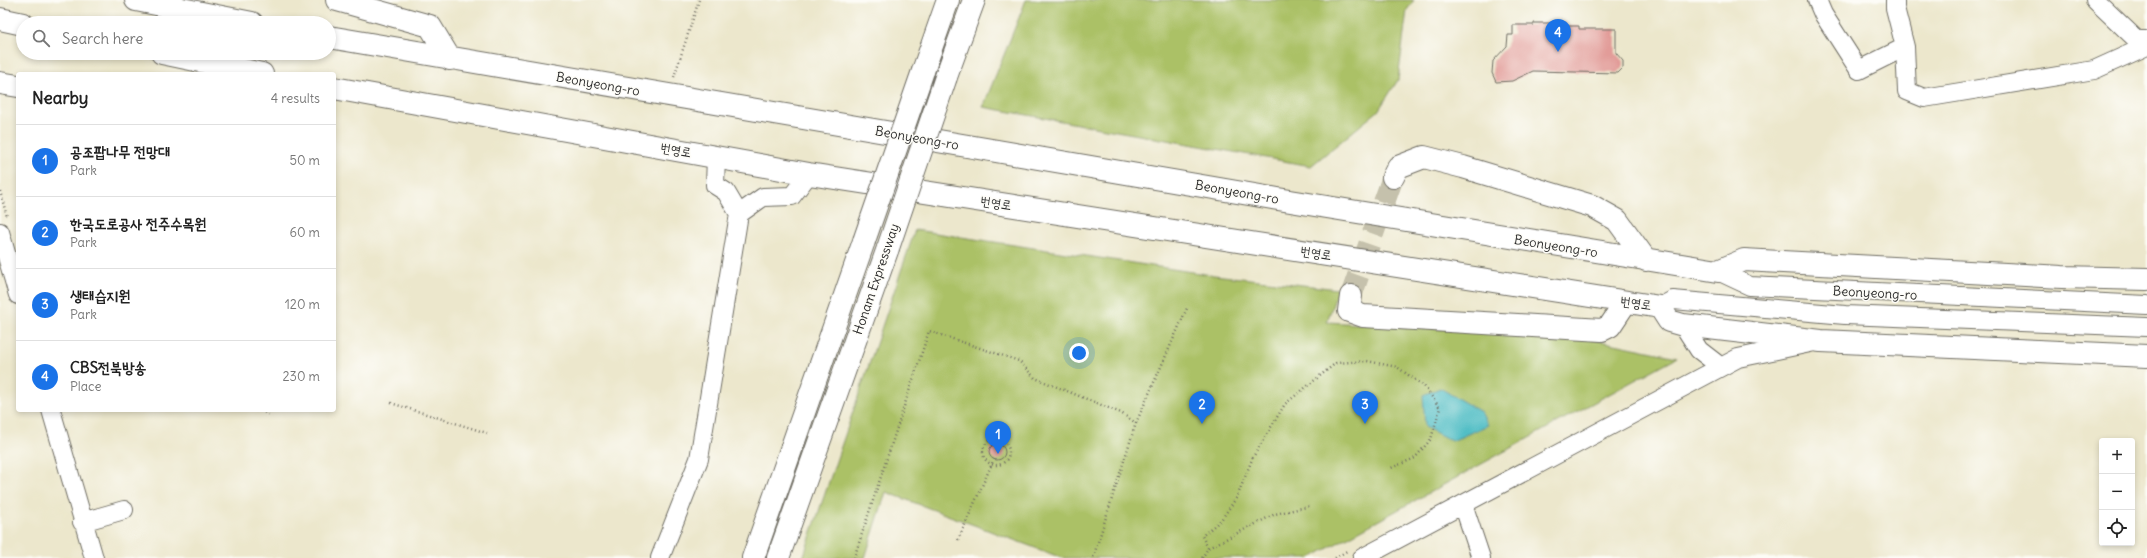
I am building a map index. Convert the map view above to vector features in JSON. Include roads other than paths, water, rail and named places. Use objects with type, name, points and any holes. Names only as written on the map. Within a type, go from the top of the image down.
[{"type":"main road","points":[[136,0],[217,16]]},
{"type":"main road","points":[[337,0],[430,26],[450,59]]},
{"type":"main road","name":"Honam Expressway","points":[[753,558],[948,0]]},
{"type":"main road","name":"Honam Expressway","points":[[778,558],[974,0]]},
{"type":"main road","points":[[0,19],[16,22]]},
{"type":"main road","name":"Beonyeong-ro","points":[[336,38],[667,96],[1718,271]]},
{"type":"main road","points":[[195,60],[252,72]]},
{"type":"main road","points":[[0,83],[16,86]]},
{"type":"main road","name":"번영로","points":[[336,88],[809,174],[1660,307]]},
{"type":"main road","points":[[1393,177],[1398,167],[1424,157],[1463,167],[1592,206],[1617,220],[1646,260]]},
{"type":"main road","points":[[1718,271],[1744,260],[2062,277],[2147,278]]},
{"type":"main road","points":[[1351,296],[1349,311],[1363,316],[1602,330],[1610,326],[1626,302]]},
{"type":"main road","points":[[1660,307],[1669,321],[1683,325],[1821,341],[2147,356]]},
{"type":"street","points":[[1817,0],[1823,14],[1859,70],[1906,47]]},
{"type":"street","points":[[1895,0],[1895,8],[1906,47],[1907,91],[1924,98],[2094,70],[2147,46]]},
{"type":"street","points":[[2104,3],[2137,40],[2147,40]]},
{"type":"street","points":[[660,558],[700,459],[739,214],[726,192],[715,185],[716,157]]},
{"type":"street","points":[[739,214],[764,197],[792,196],[809,174]]},
{"type":"street","points":[[0,232],[16,288]]},
{"type":"street","name":"Beonyeong-ro","points":[[1718,271],[1750,286],[2147,305]]},
{"type":"street","name":"Beonyeong-ro","points":[[1660,307],[1673,300],[1845,315],[2147,327]]},
{"type":"street","points":[[1683,325],[1698,350],[1721,367]]},
{"type":"street","points":[[1362,558],[1738,358],[1821,341]]},
{"type":"street","points":[[56,412],[82,522],[94,558]]},
{"type":"street","points":[[1463,504],[1481,558]]},
{"type":"street","points":[[82,522],[124,510]]},
{"type":"water","points":[[1440,388],[1481,412],[1488,425],[1452,441],[1425,427],[1423,395]]},
{"type":"tunnel","points":[[1351,296],[1393,177]]},
{"type":"place","name":"CBS전북방송","points":[[1558,52]]},
{"type":"place","name":"한국도로공사 전주수목원","points":[[1202,424]]},
{"type":"place","name":"생태습지원","points":[[1365,424]]},
{"type":"place","name":"공조팝나무 전망대","points":[[998,454]]}]
